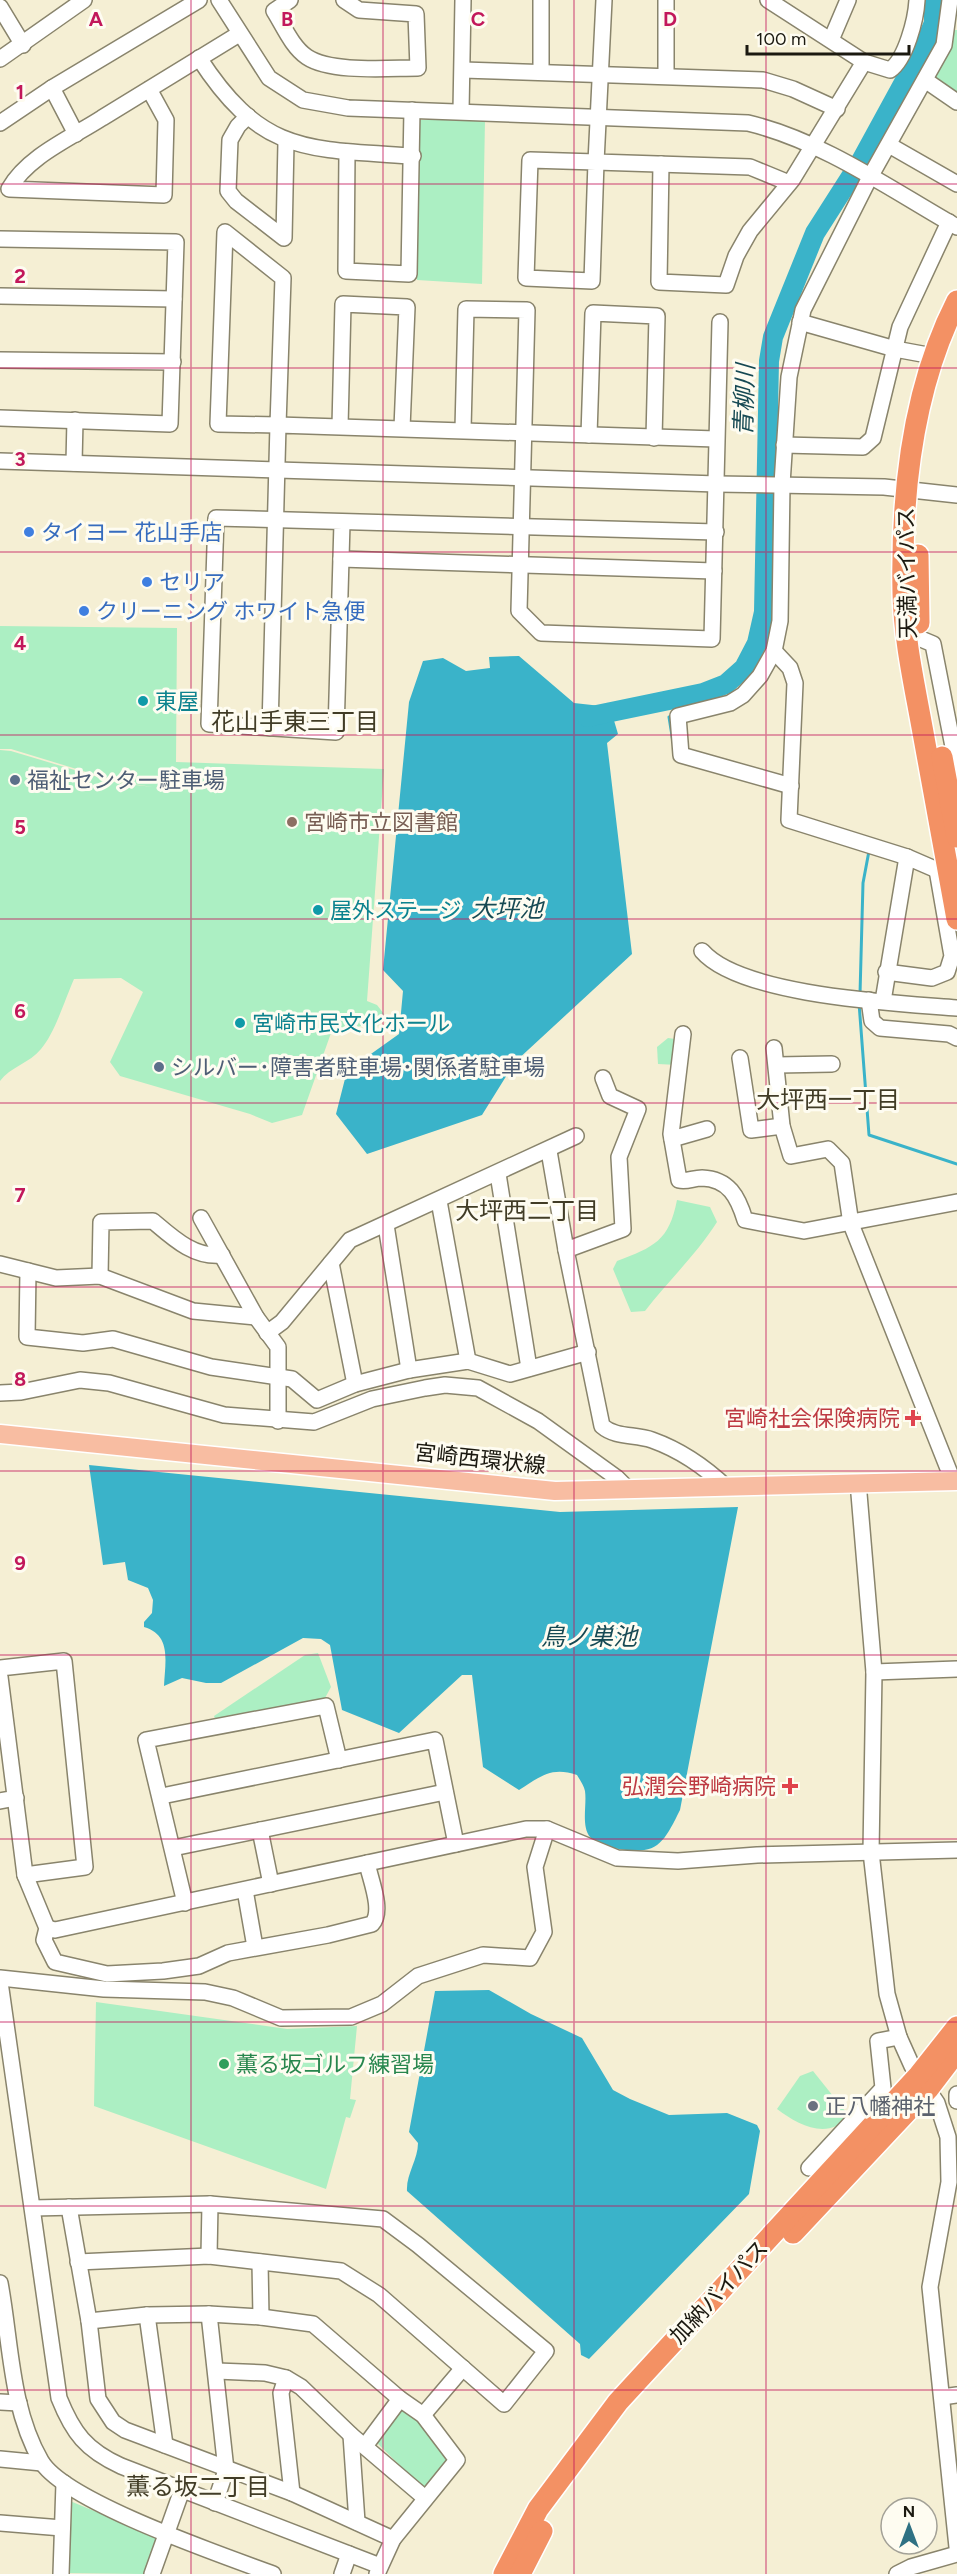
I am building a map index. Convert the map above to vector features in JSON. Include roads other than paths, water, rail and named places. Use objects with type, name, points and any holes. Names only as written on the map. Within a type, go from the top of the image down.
[{"type":"highway","name":"天満バイパス","points":[[957,301],[933,356],[914,440],[913,489],[921,639],[957,837]]},
{"type":"highway","name":"天満バイパス","points":[[957,335],[948,358],[913,489],[903,594],[908,649],[942,867],[957,920]]},
{"type":"highway","name":"加納バイパス","points":[[520,2574],[550,2514],[610,2429],[924,2082],[957,2027]]},
{"type":"highway","name":"加納バイパス","points":[[504,2574],[538,2509],[618,2402],[924,2082],[957,2051]]},
{"type":"main road","name":"宮崎西環状線","points":[[0,1434],[555,1491],[955,1481]]},
{"type":"street","points":[[0,59],[23,45],[67,5],[84,0]]},
{"type":"street","points":[[0,123],[52,88],[199,0]]},
{"type":"street","points":[[219,0],[238,34],[269,78],[303,100],[348,108],[748,123],[787,134],[815,146],[953,225],[900,327],[876,431],[868,444],[862,447],[784,445]]},
{"type":"street","points":[[290,0],[273,11],[306,56],[316,61],[348,67],[418,68],[416,14],[359,10],[344,0]]},
{"type":"street","points":[[461,111],[463,0]]},
{"type":"street","points":[[541,0],[541,72]]},
{"type":"street","points":[[604,0],[599,74],[599,116],[596,162],[592,281],[525,278],[530,160],[596,162],[661,164],[750,167],[789,183]]},
{"type":"street","points":[[666,0],[666,75]]},
{"type":"street","points":[[768,0],[864,62],[884,70],[894,67],[916,17],[917,0]]},
{"type":"street","points":[[831,40],[848,0]]},
{"type":"street","points":[[791,786],[681,755],[678,716],[682,713],[711,709],[743,695],[760,676],[774,651],[780,621],[780,484],[789,377],[800,322],[811,291],[870,177],[944,45],[953,17],[950,0]]},
{"type":"street","points":[[0,7],[23,45]]},
{"type":"street","points":[[148,89],[165,120],[164,195],[9,189],[17,175],[76,134],[148,89],[238,34]]},
{"type":"street","points":[[199,58],[218,87],[248,116],[286,142],[320,150],[413,156]]},
{"type":"street","points":[[661,164],[658,282],[726,285],[736,256],[750,231],[789,183],[815,146],[864,62]]},
{"type":"street","points":[[463,70],[763,80],[793,89],[837,109]]},
{"type":"street","points":[[925,80],[957,102]]},
{"type":"street","points":[[52,88],[76,134]]},
{"type":"street","points":[[347,152],[346,271],[408,274],[413,156],[412,110]]},
{"type":"street","points":[[248,116],[237,126],[230,140],[228,191],[236,201],[284,238],[286,142]]},
{"type":"street","points":[[889,144],[957,184]]},
{"type":"street","points":[[270,728],[277,521],[278,425],[283,278],[225,232],[218,424],[278,425],[340,426],[463,429],[716,439]]},
{"type":"street","points":[[0,239],[176,242],[170,424],[0,418]]},
{"type":"street","points":[[0,296],[174,299]]},
{"type":"street","points":[[340,426],[343,304],[407,307],[402,428]]},
{"type":"street","points":[[463,429],[466,309],[527,310],[519,610],[541,633],[712,639],[720,322]]},
{"type":"street","points":[[589,435],[593,313],[657,316],[654,438]]},
{"type":"street","points":[[800,322],[895,349],[933,356]]},
{"type":"street","points":[[0,360],[173,363]]},
{"type":"street","points":[[74,463],[75,420]]},
{"type":"street","points":[[0,461],[717,484],[780,484],[913,489],[957,495]]},
{"type":"street","points":[[342,523],[336,732],[209,724],[216,518],[716,532]]},
{"type":"street","points":[[341,559],[714,571]]},
{"type":"street","points":[[921,639],[933,644],[953,721],[957,767]]},
{"type":"street","points":[[774,651],[790,668],[795,683],[789,820],[942,867],[952,956],[947,972],[932,978],[886,972]]},
{"type":"street","points":[[907,857],[886,972],[868,999],[872,1021],[880,1028],[949,1034],[957,1038]]},
{"type":"street","points":[[702,951],[719,967],[767,985],[957,1008]]},
{"type":"street","points":[[683,1034],[672,1139],[679,1180],[714,1179],[727,1185],[738,1197],[745,1220],[804,1231],[851,1224],[889,1214],[957,1202]]},
{"type":"street","points":[[774,1048],[782,1126],[791,1156],[828,1149],[842,1163],[851,1224],[955,1481]]},
{"type":"street","points":[[740,1058],[751,1130],[782,1126]]},
{"type":"street","points":[[777,1065],[832,1064]]},
{"type":"street","points":[[566,1250],[623,1229],[619,1157],[638,1109],[610,1096],[603,1078]]},
{"type":"street","points":[[672,1139],[707,1129]]},
{"type":"street","points":[[267,1333],[282,1322],[350,1240],[549,1151],[576,1136]]},
{"type":"street","points":[[549,1151],[566,1250],[602,1426],[609,1432],[649,1439],[678,1451],[712,1473],[727,1488]]},
{"type":"street","points":[[498,1174],[529,1368]]},
{"type":"street","points":[[439,1201],[468,1361]]},
{"type":"street","points":[[201,1218],[256,1317],[278,1347],[278,1420]]},
{"type":"street","points":[[100,1276],[100,1222],[153,1221],[183,1246],[212,1256],[222,1255]]},
{"type":"street","points":[[386,1225],[408,1370]]},
{"type":"street","points":[[331,1263],[355,1384]]},
{"type":"street","points":[[0,1264],[56,1278],[100,1276],[193,1311],[256,1317]]},
{"type":"street","points":[[28,1271],[27,1337],[83,1342],[113,1339],[210,1367],[292,1379],[317,1400],[355,1384],[408,1370],[468,1361],[510,1374],[588,1352]]},
{"type":"street","points":[[0,1393],[21,1392],[80,1380],[109,1383],[224,1415],[314,1422],[372,1400],[435,1386],[478,1388],[538,1421],[617,1478],[629,1490]]},
{"type":"street","points":[[858,1482],[874,1672],[871,1852],[887,1994],[899,2037],[924,2082],[948,2137],[951,2206],[930,2287],[949,2396],[957,2547]]},
{"type":"street","points":[[0,1668],[64,1661],[85,1867],[25,1875]]},
{"type":"street","points":[[874,1672],[957,1669]]},
{"type":"street","points":[[0,1677],[25,1875],[47,1928],[44,1940],[55,1962],[107,1974],[163,1971],[199,1966],[228,1953],[328,1935],[372,1924],[376,1920],[376,1910],[367,1863]]},
{"type":"street","points":[[185,1903],[162,1796],[146,1740],[326,1706],[339,1760]]},
{"type":"street","points":[[162,1796],[435,1740],[456,1844]]},
{"type":"street","points":[[173,1848],[445,1792]]},
{"type":"street","points":[[0,1801],[16,1798]]},
{"type":"street","points":[[47,1928],[55,1930],[526,1829],[547,1829],[617,1858],[678,1861],[757,1855],[957,1850]]},
{"type":"street","points":[[89,2321],[147,2315],[209,2314],[261,2317],[313,2324],[400,2399],[423,2415],[457,2460],[393,2539],[378,2570],[349,2554],[102,2457],[84,2443],[69,2424],[59,2398],[0,1980],[104,1989],[205,1992],[233,1998],[281,2018],[351,2017],[382,2004],[418,1976],[483,1955],[530,1958],[544,1932],[535,1867],[547,1829]]},
{"type":"street","points":[[260,1830],[271,1884]]},
{"type":"street","points":[[245,1890],[255,1947]]},
{"type":"street","points":[[163,1971],[165,1990]]},
{"type":"street","points":[[809,2168],[883,2088],[878,2041],[899,2037]]},
{"type":"street","points":[[957,2094],[957,2101]]},
{"type":"street","points":[[33,2208],[210,2204],[383,2219],[546,2351],[504,2404],[379,2295],[341,2271],[209,2256],[78,2262]]},
{"type":"street","points":[[209,2256],[210,2204]]},
{"type":"street","points":[[69,2207],[89,2321],[98,2399],[113,2422],[125,2430],[292,2493],[393,2539]]},
{"type":"street","points":[[260,2262],[261,2317]]},
{"type":"street","points":[[0,2283],[19,2403],[42,2463],[64,2483],[168,2535],[273,2574]]},
{"type":"street","points":[[209,2314],[226,2470],[215,2503]]},
{"type":"street","points":[[147,2315],[165,2445]]},
{"type":"street","points":[[423,2415],[463,2368]]},
{"type":"street","points":[[217,2371],[265,2373],[286,2378],[300,2387],[351,2435],[425,2498]]},
{"type":"street","points":[[286,2378],[281,2393],[292,2493]]},
{"type":"street","points":[[365,2446],[400,2399]]},
{"type":"street","points":[[0,2402],[19,2403]]},
{"type":"street","points":[[351,2435],[357,2522]]},
{"type":"street","points":[[0,2460],[42,2463]]},
{"type":"street","points":[[61,2574],[64,2483]]},
{"type":"street","points":[[152,2574],[168,2535],[182,2490]]},
{"type":"street","points":[[0,2523],[62,2528]]},
{"type":"street","points":[[342,2574],[349,2554]]},
{"type":"street","points":[[897,2574],[922,2563],[957,2554]]},
{"type":"water","name":"大坪池","points":[[519,656],[574,703],[610,707],[618,734],[607,743],[632,954],[515,1062],[482,1115],[367,1154],[336,1114],[347,1071],[399,1034],[403,991],[383,970],[409,702],[423,661],[443,658],[466,671],[490,668],[489,657]]},
{"type":"water","name":"鳥ノ巣池","points":[[89,1465],[560,1512],[738,1507],[680,1810],[669,1831],[658,1844],[643,1850],[632,1851],[603,1845],[590,1837],[587,1832],[585,1791],[577,1775],[553,1772],[519,1790],[483,1767],[472,1675],[462,1675],[399,1733],[342,1710],[330,1645],[321,1639],[303,1638],[221,1683],[206,1683],[182,1678],[164,1686],[165,1650],[163,1643],[159,1636],[144,1627],[144,1622],[152,1613],[153,1600],[148,1588],[128,1580],[125,1562],[103,1565]]},
{"type":"water","points":[[489,1990],[531,2014],[582,2038],[613,2090],[630,2099],[669,2115],[727,2113],[757,2125],[760,2131],[749,2194],[589,2359],[581,2355],[580,2344],[407,2191],[418,2143],[409,2132],[435,1991]]},
{"type":"waterway","name":"青柳川","points":[[587,717],[703,693],[726,684],[744,668],[757,643],[764,612],[769,361],[773,337],[815,233],[861,161],[926,42],[934,23],[934,0]]},
{"type":"waterway","points":[[669,717],[673,742]]},
{"type":"waterway","points":[[860,994],[863,883],[869,851]]},
{"type":"waterway","points":[[859,1003],[869,1135],[957,1164]]},
{"type":"place","name":"タイヨー 花山手店","points":[[29,532]]},
{"type":"place","name":"セリア","points":[[147,582]]},
{"type":"place","name":"クリーニング ホワイト急便","points":[[84,611]]},
{"type":"place","name":"東屋","points":[[143,701]]},
{"type":"place","name":"福祉センター駐車場","points":[[15,780]]},
{"type":"place","name":"宮崎市立図書館","points":[[292,822]]},
{"type":"place","name":"屋外ステージ","points":[[318,910]]},
{"type":"place","name":"宮崎市民文化ホール","points":[[240,1023]]},
{"type":"place","name":"シルバー･障害者駐車場･関係者駐車場","points":[[159,1067]]},
{"type":"place","name":"宮崎社会保険病院","points":[[913,1418]]},
{"type":"place","name":"弘潤会野崎病院","points":[[790,1786]]},
{"type":"place","name":"薫る坂ゴルフ練習場","points":[[224,2064]]},
{"type":"place","name":"正八幡神社","points":[[813,2106]]},
{"type":"district","name":"花山手東三丁目","points":[[295,721]]},
{"type":"district","name":"大坪西一丁目","points":[[828,1099]]},
{"type":"district","name":"大坪西二丁目","points":[[527,1210]]},
{"type":"district","name":"薫る坂二丁目","points":[[198,2486]]}]
